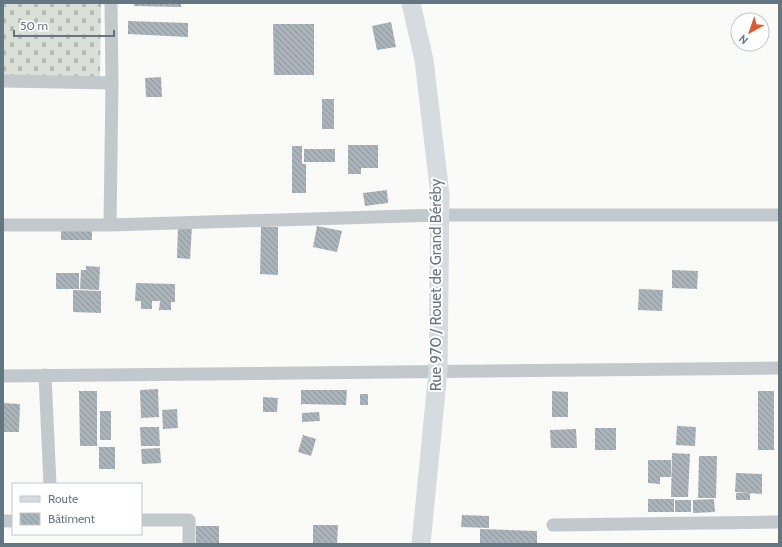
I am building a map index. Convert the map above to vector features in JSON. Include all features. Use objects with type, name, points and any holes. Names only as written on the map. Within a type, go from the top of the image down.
[{"type":"main road","name":"Rue 970 / Rouet de Grand Béréby","points":[[411,3],[424,60],[440,195],[438,371],[421,544]]},
{"type":"street","points":[[110,225],[112,83],[111,3]]},
{"type":"street","points":[[3,81],[112,83]]},
{"type":"street","points":[[3,225],[110,225],[440,215],[779,215]]},
{"type":"street","points":[[3,376],[779,368]]},
{"type":"street","points":[[45,375],[50,483]]},
{"type":"street","points":[[142,520],[189,520],[189,544]]},
{"type":"street","points":[[553,525],[779,522]]},
{"type":"green space","points":[[3,3],[101,3],[100,80],[3,78]]},
{"type":"building","points":[[134,3],[181,3],[181,7],[134,6]]},
{"type":"building","points":[[128,21],[188,23],[188,37],[128,34]]},
{"type":"building","points":[[391,22],[396,47],[377,50],[372,26]]},
{"type":"building","points":[[273,24],[314,24],[314,75],[274,75]]},
{"type":"building","points":[[161,77],[162,97],[146,97],[145,78]]},
{"type":"building","points":[[322,99],[334,99],[334,129],[322,129]]},
{"type":"building","points":[[348,145],[378,145],[378,168],[361,168],[361,174],[348,174]]},
{"type":"building","points":[[292,146],[302,146],[302,164],[306,164],[306,193],[292,193]]},
{"type":"building","points":[[304,149],[335,149],[335,162],[304,162]]},
{"type":"building","points":[[387,190],[388,203],[365,206],[363,193]]},
{"type":"building","points":[[178,226],[192,227],[190,259],[177,258]]},
{"type":"building","points":[[317,226],[342,231],[337,252],[313,247]]},
{"type":"building","points":[[61,227],[92,227],[92,240],[61,240]]},
{"type":"building","points":[[261,227],[278,227],[278,275],[260,274]]},
{"type":"building","points":[[86,266],[100,267],[99,290],[80,289],[81,270],[86,270]]},
{"type":"building","points":[[672,270],[698,271],[697,289],[672,288]]},
{"type":"building","points":[[56,273],[79,273],[79,289],[56,289]]},
{"type":"building","points":[[136,283],[175,284],[175,302],[171,302],[171,310],[159,310],[160,301],[152,301],[152,309],[141,309],[141,301],[135,301]]},
{"type":"building","points":[[639,289],[663,290],[662,311],[638,310]]},
{"type":"building","points":[[73,290],[101,291],[101,313],[73,312]]},
{"type":"building","points":[[158,389],[159,417],[141,418],[140,390]]},
{"type":"building","points":[[301,390],[347,390],[346,405],[301,404]]},
{"type":"building","points":[[79,391],[97,391],[97,446],[80,446]]},
{"type":"building","points":[[552,391],[568,392],[568,417],[552,417]]},
{"type":"building","points":[[758,391],[774,391],[774,450],[758,450]]},
{"type":"building","points":[[360,394],[368,394],[368,405],[360,405]]},
{"type":"building","points":[[263,397],[278,398],[277,412],[263,412]]},
{"type":"building","points":[[3,403],[20,404],[19,432],[3,432]]},
{"type":"building","points":[[177,409],[178,428],[163,429],[162,410]]},
{"type":"building","points":[[100,411],[111,411],[111,440],[100,440]]},
{"type":"building","points":[[319,412],[320,421],[302,422],[302,413]]},
{"type":"building","points":[[677,426],[696,427],[695,446],[676,445]]},
{"type":"building","points":[[140,427],[159,427],[160,446],[141,446]]},
{"type":"building","points":[[595,428],[616,428],[616,450],[595,450]]},
{"type":"building","points":[[576,429],[577,448],[551,448],[550,430]]},
{"type":"building","points":[[303,435],[316,439],[311,456],[298,452]]},
{"type":"building","points":[[99,447],[115,447],[115,469],[99,469]]},
{"type":"building","points":[[160,448],[161,463],[142,464],[141,449]]},
{"type":"building","points":[[672,453],[690,454],[688,497],[671,497]]},
{"type":"building","points":[[699,456],[717,456],[716,498],[698,498]]},
{"type":"building","points":[[648,460],[671,460],[671,477],[660,477],[660,484],[648,483]]},
{"type":"building","points":[[736,473],[762,474],[762,494],[735,492]]},
{"type":"building","points":[[736,493],[750,493],[750,500],[736,500]]},
{"type":"building","points":[[648,499],[674,499],[674,512],[648,512]]},
{"type":"building","points":[[714,499],[715,512],[693,513],[693,500]]},
{"type":"building","points":[[675,500],[691,500],[691,512],[675,512]]},
{"type":"building","points":[[462,515],[489,516],[489,528],[461,527]]},
{"type":"building","points":[[313,525],[338,525],[337,544],[313,544]]},
{"type":"building","points":[[196,526],[219,526],[219,544],[196,544]]},
{"type":"building","points":[[480,529],[537,531],[537,544],[480,544]]}]
